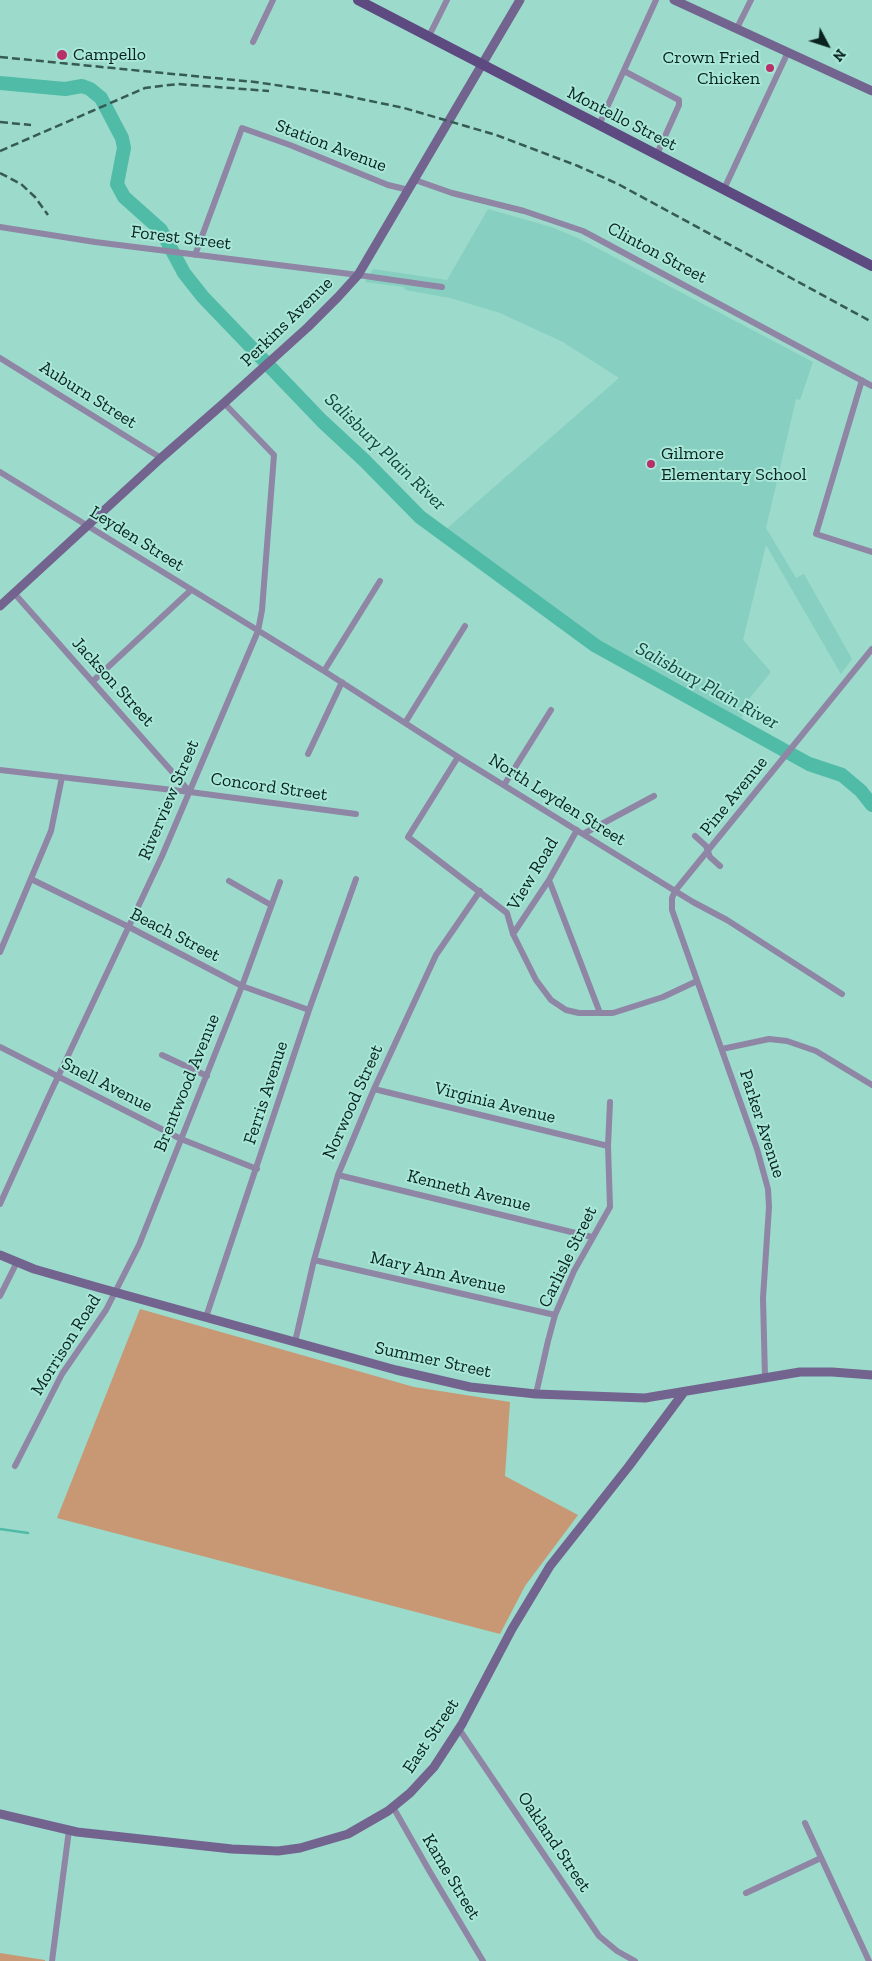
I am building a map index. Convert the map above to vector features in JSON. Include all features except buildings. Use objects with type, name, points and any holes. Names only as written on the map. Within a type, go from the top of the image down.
[{"type":"main road","name":"Montello Street","points":[[358,0],[872,266]]},
{"type":"street","points":[[253,42],[273,0]]},
{"type":"street","points":[[429,36],[447,0]]},
{"type":"street","name":"Perkins Avenue","points":[[0,606],[161,458],[274,358],[338,297],[358,275],[520,0]]},
{"type":"street","points":[[599,125],[656,0]]},
{"type":"street","points":[[674,0],[872,90]]},
{"type":"street","points":[[737,28],[752,0]]},
{"type":"street","points":[[724,189],[788,52]]},
{"type":"street","points":[[624,70],[679,100],[679,105],[656,154]]},
{"type":"street","name":"Station Avenue","points":[[195,255],[242,128],[408,190]]},
{"type":"street","name":"Clinton Street","points":[[415,180],[452,193],[524,211],[583,231],[872,386]]},
{"type":"street","name":"Forest Street","points":[[0,227],[160,251],[442,287]]},
{"type":"street","name":"Auburn Street","points":[[0,358],[161,458]]},
{"type":"street","points":[[862,380],[816,534],[872,552]]},
{"type":"street","name":"Riverview Street","points":[[0,1204],[190,792],[258,631],[263,600],[274,455],[224,403]]},
{"type":"street","name":"Leyden Street","points":[[0,472],[258,631]]},
{"type":"street","points":[[324,671],[380,581]]},
{"type":"street","points":[[92,681],[191,590]]},
{"type":"street","name":"Jackson Street","points":[[14,593],[190,792]]},
{"type":"street","points":[[406,723],[465,626]]},
{"type":"street","name":"North Leyden Street","points":[[258,631],[342,682],[458,757],[720,916],[842,994]]},
{"type":"street","name":"Pine Avenue","points":[[675,890],[872,649]]},
{"type":"street","points":[[308,754],[342,682]]},
{"type":"street","points":[[504,785],[552,710]]},
{"type":"street","points":[[458,757],[408,837],[507,913],[514,934],[536,980],[551,1000],[573,1012],[600,1013],[619,1011],[653,1000],[697,981]]},
{"type":"street","name":"Concord Street","points":[[0,770],[356,814]]},
{"type":"street","points":[[0,952],[51,831],[62,777]]},
{"type":"street","points":[[583,834],[654,796]]},
{"type":"street","name":"View Road","points":[[514,934],[549,880],[577,830]]},
{"type":"street","points":[[695,836],[706,846],[710,857],[720,866]]},
{"type":"street","name":"Ferris Avenue","points":[[206,1317],[309,1010],[356,879]]},
{"type":"street","name":"Beach Street","points":[[31,880],[129,927],[242,986],[309,1010]]},
{"type":"street","points":[[549,880],[600,1013]]},
{"type":"street","points":[[229,881],[271,905]]},
{"type":"street","name":"Brentwood Avenue","points":[[116,1292],[150,1220],[242,986],[280,882]]},
{"type":"street","name":"Parker Avenue","points":[[675,890],[672,898],[672,910],[762,1165],[768,1189],[769,1207],[763,1298],[765,1377]]},
{"type":"street","name":"Norwood Street","points":[[295,1342],[314,1260],[338,1175],[374,1089],[436,955],[480,891]]},
{"type":"street","points":[[722,1049],[769,1040],[787,1041],[816,1051],[872,1086]]},
{"type":"street","name":"Snell Avenue","points":[[0,1047],[181,1139],[257,1169]]},
{"type":"street","points":[[162,1055],[207,1076]]},
{"type":"street","name":"Virginia Avenue","points":[[374,1089],[608,1146]]},
{"type":"street","name":"Carlisle Street","points":[[536,1394],[555,1315],[592,1237],[606,1217],[610,1206],[608,1146],[610,1102]]},
{"type":"street","name":"Kenneth Avenue","points":[[338,1175],[592,1237]]},
{"type":"street","name":"Summer Street","points":[[0,1255],[34,1270],[442,1382],[536,1394],[645,1398],[729,1385],[765,1377],[810,1372],[872,1375]]},
{"type":"street","name":"Mary Ann Avenue","points":[[314,1260],[555,1315]]},
{"type":"street","points":[[0,1296],[17,1262]]},
{"type":"street","name":"Morrison Road","points":[[15,1466],[62,1374],[106,1310],[116,1292]]},
{"type":"street","name":"East Street","points":[[0,1814],[68,1830],[240,1850],[278,1851],[300,1848],[348,1834],[393,1807],[428,1774],[459,1729],[516,1621],[550,1566],[629,1466],[684,1392]]},
{"type":"street","name":"Oakland Street","points":[[459,1729],[599,1936],[617,1952],[635,1961]]},
{"type":"street","name":"Kame Street","points":[[393,1807],[483,1961]]},
{"type":"street","points":[[805,1822],[820,1858],[869,1952],[869,1961]]},
{"type":"street","points":[[52,1961],[68,1830]]},
{"type":"street","points":[[746,1893],[820,1858]]},
{"type":"shaded area","name":"Gilmore Elementary School","points":[[488,209],[551,227],[578,238],[813,362],[800,400],[796,399],[766,528],[796,578],[804,574],[852,659],[841,674],[766,545],[743,640],[771,672],[744,705],[741,725],[621,658],[445,530],[619,378],[563,342],[500,313],[450,298],[405,290],[404,287],[365,282],[373,269],[447,280]]},
{"type":"shaded area","points":[[140,1309],[414,1387],[510,1402],[505,1476],[578,1515],[525,1586],[500,1634],[57,1518]]},
{"type":"shaded area","points":[[0,1953],[45,1960],[45,1961],[0,1961]]},
{"type":"waterway","name":"Salisbury Plain River","points":[[0,83],[65,89],[82,86],[90,89],[101,98],[122,138],[124,148],[117,184],[124,197],[161,230],[184,273],[203,297],[322,421],[365,461],[420,517],[596,646],[809,764],[842,775],[861,791],[872,805]]},
{"type":"waterway","points":[[0,1529],[28,1533]]},
{"type":"railway","points":[[0,57],[255,82],[337,94],[404,108],[496,135],[578,166],[618,184],[872,322]]},
{"type":"railway","points":[[0,151],[145,88],[178,84],[269,91]]},
{"type":"railway","points":[[0,122],[31,125]]},
{"type":"railway","points":[[0,173],[21,184],[35,197],[48,215]]},
{"type":"place","name":"Campello","points":[[62,55]]},
{"type":"place","name":"Crown Fried Chicken","points":[[770,68]]},
{"type":"place","name":"Gilmore Elementary School","points":[[651,464]]}]
